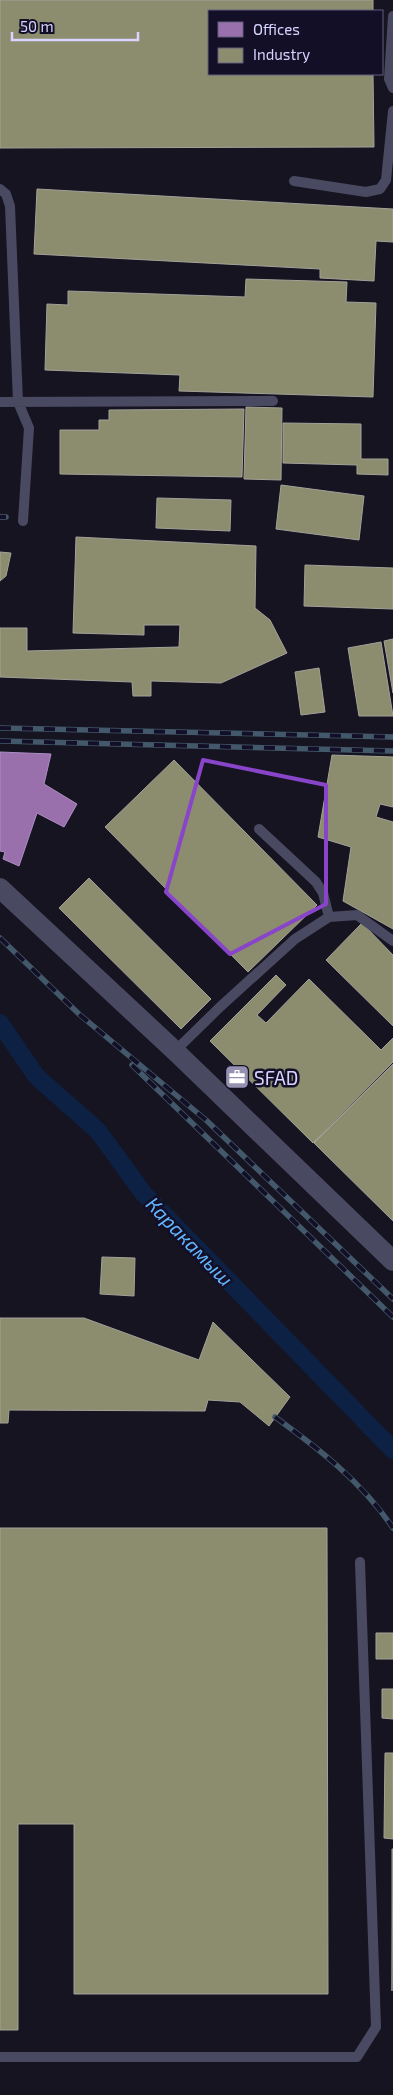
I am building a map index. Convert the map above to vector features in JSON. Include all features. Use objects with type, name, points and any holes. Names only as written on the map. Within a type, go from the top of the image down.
[{"type":"street","points":[[0,888],[175,1051],[393,1260]]},
{"type":"lane","points":[[393,16],[389,79],[393,88]]},
{"type":"lane","points":[[294,181],[366,192],[380,189],[386,180],[393,111]]},
{"type":"lane","points":[[0,189],[6,194],[10,206],[18,402],[29,428],[23,521]]},
{"type":"lane","points":[[0,402],[273,401]]},
{"type":"lane","points":[[259,829],[316,882],[323,893],[329,917]]},
{"type":"lane","points":[[175,1051],[295,939],[329,917],[358,915],[393,941]]},
{"type":"lane","points":[[0,2057],[357,2057],[376,2027],[360,1562]]},
{"type":"highlighted area","points":[[203,760],[326,785],[326,904],[230,954],[166,892]]},
{"type":"building: Offices","points":[[0,752],[51,754],[44,784],[77,804],[64,827],[37,813],[19,866],[3,859],[5,852],[0,851]]},
{"type":"building: Industry","points":[[0,0],[373,0],[373,10],[208,10],[208,75],[373,75],[374,147],[0,148]]},
{"type":"building: Industry","points":[[37,189],[393,209],[393,242],[376,241],[374,281],[320,278],[320,269],[34,254]]},
{"type":"building: Industry","points":[[246,279],[347,282],[346,302],[376,303],[373,397],[179,391],[180,375],[45,370],[47,304],[68,305],[68,291],[245,297]]},
{"type":"building: Industry","points":[[246,407],[282,408],[281,480],[244,479]]},
{"type":"building: Industry","points":[[244,409],[242,477],[60,474],[60,430],[99,430],[99,420],[109,420],[109,410]]},
{"type":"building: Industry","points":[[283,423],[361,424],[361,459],[388,459],[388,475],[357,474],[357,465],[283,463]]},
{"type":"building: Industry","points":[[281,485],[364,496],[359,540],[276,529]]},
{"type":"building: Industry","points":[[157,498],[231,500],[230,531],[156,528]]},
{"type":"building: Industry","points":[[76,537],[256,546],[255,608],[270,620],[287,653],[221,683],[151,681],[151,696],[133,696],[132,682],[0,677],[0,628],[27,628],[27,651],[179,647],[180,625],[144,625],[144,635],[73,633]]},
{"type":"building: Industry","points":[[0,552],[11,553],[6,576],[0,581]]},
{"type":"building: Industry","points":[[305,565],[393,568],[393,609],[304,606]]},
{"type":"building: Industry","points":[[393,639],[393,693],[384,641]]},
{"type":"building: Industry","points":[[381,642],[393,716],[359,716],[348,648]]},
{"type":"building: Industry","points":[[319,668],[325,712],[301,715],[295,672]]},
{"type":"building: Industry","points":[[332,755],[393,757],[393,807],[380,804],[376,817],[393,822],[393,929],[343,901],[351,847],[318,837]]},
{"type":"building: Industry","points":[[174,760],[317,905],[248,972],[105,827]]},
{"type":"building: Industry","points":[[89,878],[211,999],[181,1029],[59,908]]},
{"type":"building: Industry","points":[[362,923],[393,955],[393,1026],[326,960]]},
{"type":"building: Industry","points":[[276,975],[286,985],[257,1015],[266,1023],[309,979],[381,1050],[393,1038],[393,1062],[313,1143],[210,1041]]},
{"type":"building: Industry","points":[[393,1064],[393,1221],[314,1143]]},
{"type":"building: Industry","points":[[102,1257],[135,1258],[134,1296],[100,1294]]},
{"type":"building: Industry","points":[[0,1318],[84,1318],[199,1360],[213,1322],[290,1397],[269,1426],[240,1402],[208,1400],[205,1411],[9,1410],[8,1423],[0,1423]]},
{"type":"building: Industry","points":[[0,1528],[327,1528],[328,1994],[74,1994],[74,1824],[18,1824],[18,2030],[0,2030]]},
{"type":"building: Industry","points":[[376,1633],[393,1633],[393,1659],[376,1659]]},
{"type":"building: Industry","points":[[382,1689],[393,1689],[393,1719],[382,1718]]},
{"type":"building: Industry","points":[[385,1753],[393,1753],[393,1839],[384,1838]]},
{"type":"building: Industry","points":[[392,1849],[393,1849],[392,1991]]},
{"type":"waterway","name":"Каракамыш","points":[[0,1023],[36,1076],[98,1131],[144,1194],[393,1450]]},
{"type":"railway","points":[[0,517],[6,517]]},
{"type":"railway","points":[[0,728],[393,737]]},
{"type":"railway","points":[[0,741],[393,751]]},
{"type":"railway","points":[[0,938],[80,1015],[206,1120],[393,1299]]},
{"type":"railway","points":[[132,1065],[393,1317]]},
{"type":"railway","points":[[275,1417],[308,1441],[354,1481],[381,1511],[393,1528]]},
{"type":"place","name":"SFAD","points":[[237,1077]]}]
